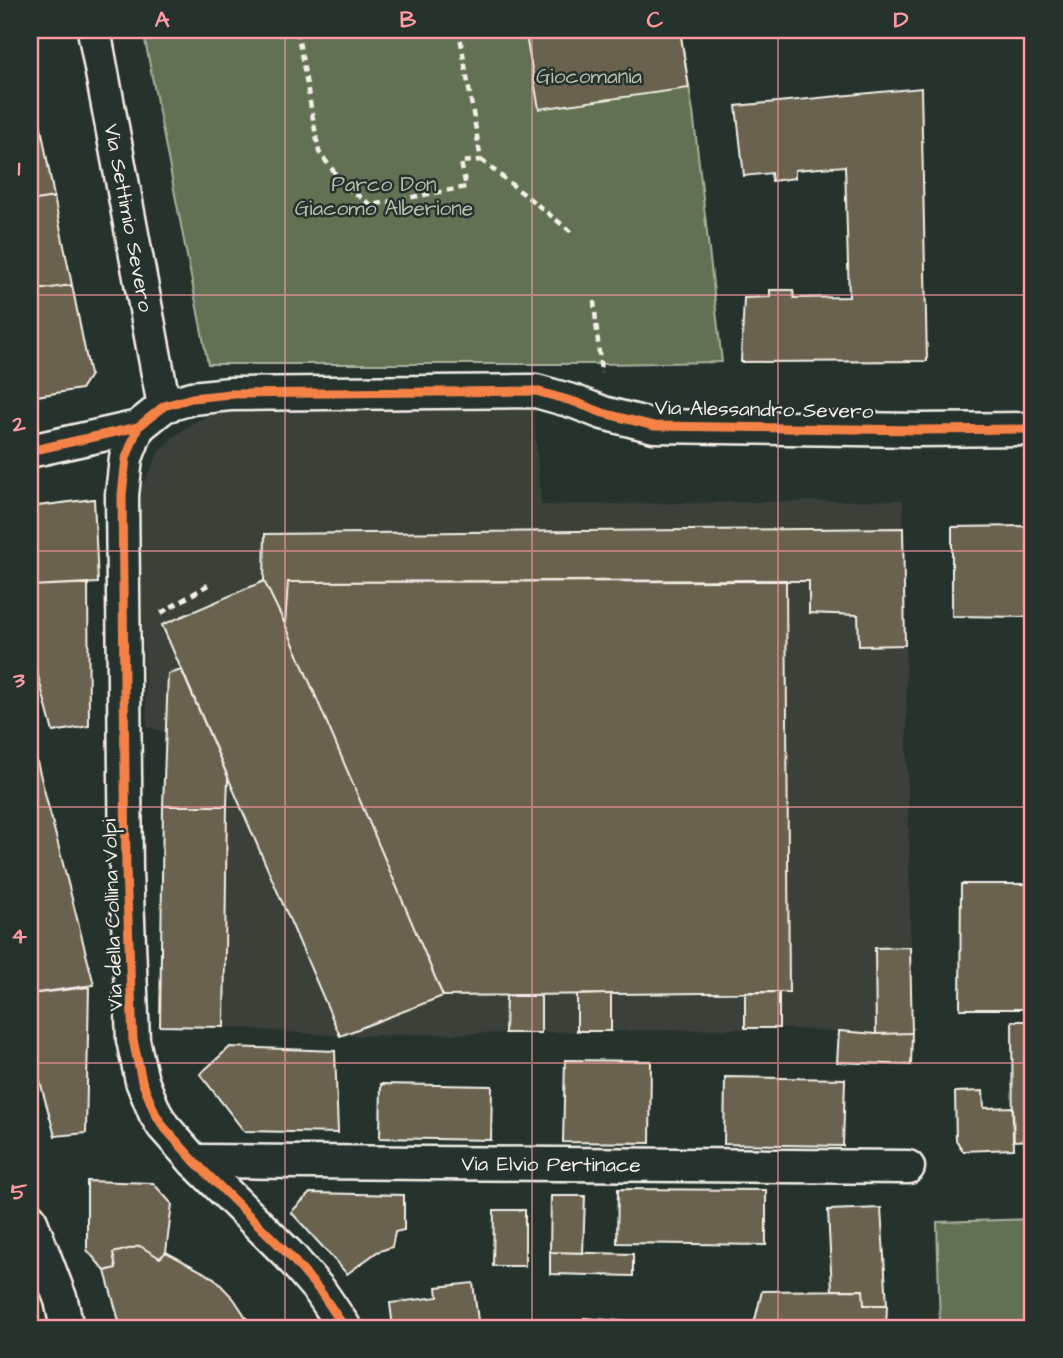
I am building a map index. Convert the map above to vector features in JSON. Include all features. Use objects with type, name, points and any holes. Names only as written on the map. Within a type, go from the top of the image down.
[{"type":"street","name":"Via Settimio Severo","points":[[94,30],[163,406]]},
{"type":"street","name":"Via Alessandro Severo","points":[[163,406],[192,398],[230,394],[536,391],[654,426],[1033,429]]},
{"type":"street","points":[[30,451],[138,427],[163,406]]},
{"type":"street","name":"Via della Collina Volpi","points":[[138,427],[126,458],[122,495],[126,871],[133,1040],[142,1081],[163,1126],[194,1161],[289,1255],[320,1291],[345,1328]]},
{"type":"street","name":"Via Elvio Pertinace","points":[[194,1161],[908,1167]]},
{"type":"street","points":[[30,1219],[61,1300],[67,1328]]},
{"type":"path","points":[[297,30],[319,152],[345,186],[372,205],[466,187],[461,162],[481,160]]},
{"type":"path","points":[[459,30],[481,160],[574,234]]},
{"type":"path","points":[[594,300],[603,413]]},
{"type":"path","points":[[152,618],[208,585]]},
{"type":"shaded area","points":[[533,402],[541,505],[903,500],[912,1033],[876,1034],[779,1028],[340,1036],[224,1027],[160,1026],[165,732],[147,727],[137,502],[139,492],[159,452],[191,424],[224,408]]},
{"type":"green space","name":"Parco Don Giacomo Alberione","points":[[143,30],[680,30],[693,112],[722,362],[208,364]]},
{"type":"green space","points":[[1033,1219],[1033,1328],[940,1328],[937,1222]]},
{"type":"building","name":"Giocomania","points":[[525,30],[680,30],[689,88],[539,109]]},
{"type":"building","points":[[921,88],[927,361],[741,362],[744,298],[770,297],[770,290],[793,290],[794,298],[849,297],[845,166],[795,170],[795,178],[772,181],[771,173],[744,176],[736,106]]},
{"type":"building","points":[[30,100],[36,100],[54,197],[30,201]]},
{"type":"building","points":[[54,197],[72,285],[30,291],[30,201]]},
{"type":"building","points":[[1033,255],[1033,362],[1031,256]]},
{"type":"building","points":[[72,285],[90,375],[81,389],[30,397],[30,291]]},
{"type":"building","points":[[94,499],[98,583],[30,586],[30,507]]},
{"type":"building","points":[[1033,526],[1033,617],[952,616],[952,527]]},
{"type":"building","points":[[903,528],[905,645],[859,646],[858,615],[809,613],[809,581],[288,582],[285,624],[264,581],[265,534]]},
{"type":"building","points":[[786,580],[789,992],[443,996],[285,624],[288,582]]},
{"type":"building","points":[[264,581],[285,624],[443,996],[340,1036],[162,625]]},
{"type":"building","points":[[88,583],[89,726],[53,732],[30,646],[30,620],[33,618],[30,586]]},
{"type":"building","points":[[182,670],[228,777],[227,806],[163,806],[168,674]]},
{"type":"building","points":[[37,762],[94,985],[30,994],[30,764]]},
{"type":"building","points":[[163,806],[227,806],[224,1027],[160,1026]]},
{"type":"building","points":[[961,884],[1033,884],[1033,1009],[960,1009]]},
{"type":"building","points":[[910,947],[912,1033],[876,1034],[875,948]]},
{"type":"building","points":[[89,987],[86,1133],[55,1136],[30,1045],[30,994]]},
{"type":"building","points":[[745,992],[779,992],[779,1028],[745,1028]]},
{"type":"building","points":[[611,994],[611,1031],[577,1031],[577,995]]},
{"type":"building","points":[[506,996],[541,996],[541,1033],[505,1033]]},
{"type":"building","points":[[1012,1021],[1033,1021],[1033,1140],[1013,1141]]},
{"type":"building","points":[[839,1031],[912,1033],[911,1065],[837,1062]]},
{"type":"building","points":[[230,1047],[335,1051],[338,1133],[244,1131],[200,1074]]},
{"type":"building","points":[[565,1060],[651,1061],[650,1143],[563,1142]]},
{"type":"building","points":[[725,1077],[845,1079],[843,1146],[724,1144]]},
{"type":"building","points":[[381,1084],[492,1086],[491,1140],[380,1138]]},
{"type":"building","points":[[983,1091],[984,1108],[1013,1107],[1014,1149],[963,1151],[956,1140],[955,1092]]},
{"type":"building","points":[[87,1181],[153,1183],[172,1204],[166,1252],[160,1258],[140,1246],[113,1253],[116,1268],[105,1271],[87,1250]]},
{"type":"building","points":[[618,1189],[766,1190],[766,1245],[617,1243]]},
{"type":"building","points":[[310,1193],[404,1195],[404,1230],[395,1232],[392,1247],[377,1252],[347,1274],[291,1212]]},
{"type":"building","points":[[551,1196],[585,1196],[583,1253],[550,1252]]},
{"type":"building","points":[[881,1208],[887,1305],[864,1305],[863,1290],[832,1290],[828,1210]]},
{"type":"building","points":[[494,1210],[525,1210],[525,1266],[493,1266]]},
{"type":"building","points":[[140,1246],[160,1258],[166,1252],[214,1278],[234,1299],[253,1328],[121,1328],[105,1271],[116,1268],[113,1253]]},
{"type":"building","points":[[140,1246],[160,1258],[166,1252],[214,1278],[234,1299],[253,1328],[121,1328],[105,1271],[116,1268],[113,1253]]},
{"type":"building","points":[[550,1252],[633,1254],[633,1276],[550,1274]]},
{"type":"building","points":[[473,1283],[479,1328],[393,1328],[390,1303],[438,1297],[437,1287]]},
{"type":"building","points":[[863,1290],[864,1305],[887,1305],[886,1328],[753,1328],[762,1291]]},
{"type":"building","points":[[584,1318],[640,1323],[640,1328],[583,1328]]},
{"type":"cycle path","points":[[30,451],[138,427],[164,406],[192,398],[230,394],[536,391],[654,426],[1033,429]]},
{"type":"cycle path","points":[[138,427],[126,458],[122,495],[126,871],[133,1040],[142,1081],[163,1126],[194,1161],[289,1255],[320,1291],[345,1328]]}]
